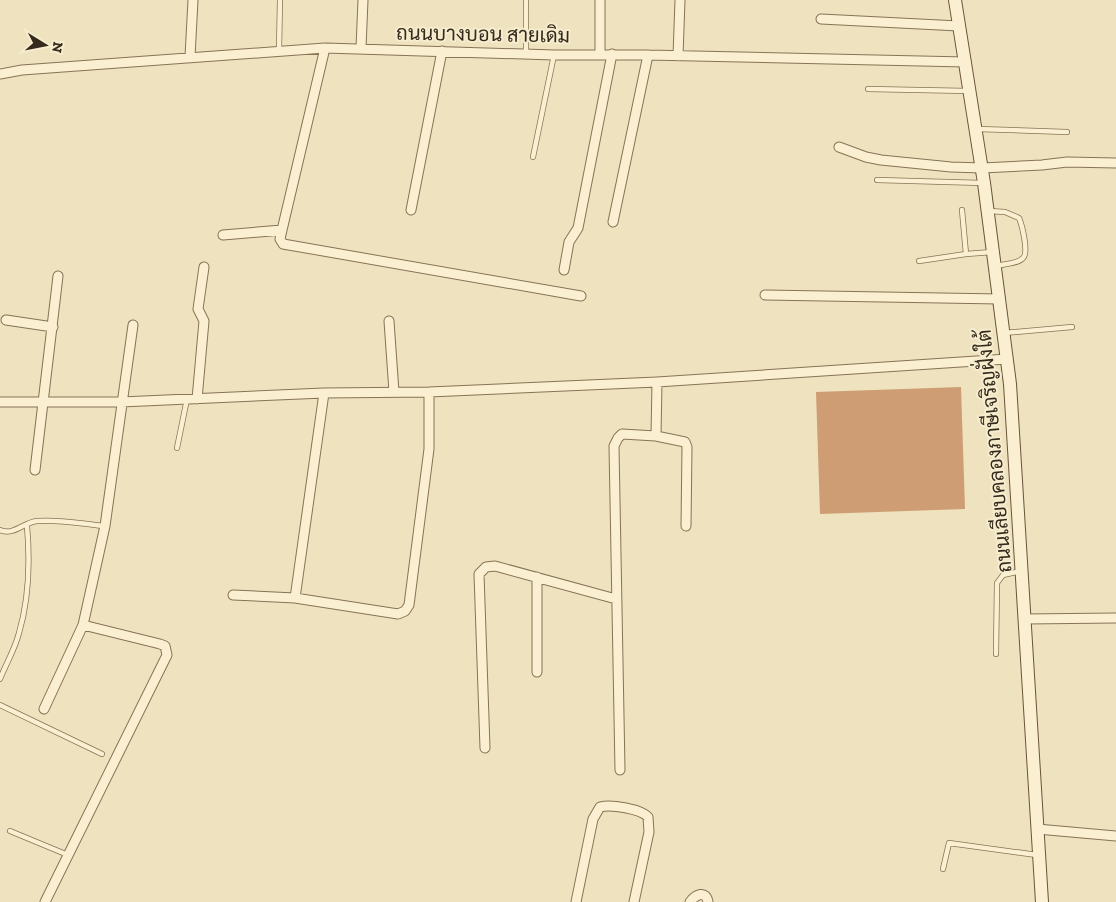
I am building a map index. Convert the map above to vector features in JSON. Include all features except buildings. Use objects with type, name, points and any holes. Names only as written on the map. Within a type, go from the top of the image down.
[{"type":"street","points":[[190,57],[193,0]]},
{"type":"street","points":[[361,48],[363,0]]},
{"type":"street","points":[[600,0],[600,54]]},
{"type":"street","points":[[678,56],[680,0]]},
{"type":"street","name":"ถนนเลียบคลองภาษีเจริญฝั่งใต้","points":[[955,0],[982,168],[1007,359],[1042,902]]},
{"type":"street","points":[[821,19],[959,26]]},
{"type":"street","points":[[325,48],[280,239],[283,244],[581,296]]},
{"type":"street","name":"ถนนบางบอน สายเดิม","points":[[0,74],[190,57],[325,48],[526,52],[554,55],[648,54],[966,62]]},
{"type":"street","points":[[411,210],[442,51]]},
{"type":"street","points":[[564,270],[569,242],[578,228],[612,54]]},
{"type":"street","points":[[613,222],[648,54]]},
{"type":"street","points":[[839,147],[866,157],[881,160],[982,168],[1067,162],[1116,163]]},
{"type":"street","points":[[223,235],[282,230]]},
{"type":"street","points":[[192,399],[204,321],[198,309],[204,267]]},
{"type":"street","points":[[35,470],[58,276]]},
{"type":"street","points":[[765,295],[1000,299]]},
{"type":"street","points":[[6,320],[53,327]]},
{"type":"street","points":[[389,321],[394,392]]},
{"type":"street","points":[[44,709],[83,625],[105,526],[133,325]]},
{"type":"street","points":[[0,402],[121,402],[324,393],[429,392],[657,382],[1007,359]]},
{"type":"street","points":[[656,436],[657,382]]},
{"type":"street","points":[[233,595],[295,598],[398,614],[405,612],[409,605],[429,449],[429,392]]},
{"type":"street","points":[[295,598],[324,393]]},
{"type":"street","points":[[620,770],[614,446],[622,434],[656,436],[685,442],[687,447],[686,526]]},
{"type":"street","points":[[485,748],[479,574],[486,567],[496,566],[616,599]]},
{"type":"street","points":[[537,577],[537,672]]},
{"type":"street","points":[[1025,619],[1116,618]]},
{"type":"street","points":[[45,902],[167,655],[165,646],[160,644],[83,625]]},
{"type":"street","points":[[576,902],[593,819],[600,807],[605,806],[640,811],[648,817],[649,832],[634,902]]},
{"type":"street","points":[[1037,829],[1116,836]]},
{"type":"street","points":[[690,902],[699,894],[707,896],[708,902]]},
{"type":"lane","points":[[279,50],[280,0]]},
{"type":"lane","points":[[526,1],[526,52]]},
{"type":"lane","points":[[533,157],[554,55]]},
{"type":"lane","points":[[868,89],[970,91]]},
{"type":"lane","points":[[976,128],[1067,132]]},
{"type":"lane","points":[[877,180],[984,183]]},
{"type":"lane","points":[[962,210],[966,254]]},
{"type":"lane","points":[[988,211],[1013,214],[1019,218],[1026,253],[1024,258],[1019,261],[996,266]]},
{"type":"lane","points":[[919,261],[994,252]]},
{"type":"lane","points":[[1004,334],[1072,326]]},
{"type":"lane","points":[[177,448],[192,399]]},
{"type":"lane","points":[[0,530],[5,532],[11,531],[27,526],[35,521],[105,526]]},
{"type":"lane","points":[[0,679],[19,634],[24,610],[28,568],[27,526]]},
{"type":"lane","points":[[996,654],[997,584],[1003,576],[1022,571]]},
{"type":"lane","points":[[0,705],[102,754]]},
{"type":"lane","points":[[10,831],[68,855]]},
{"type":"lane","points":[[943,869],[949,843],[1038,855]]}]
